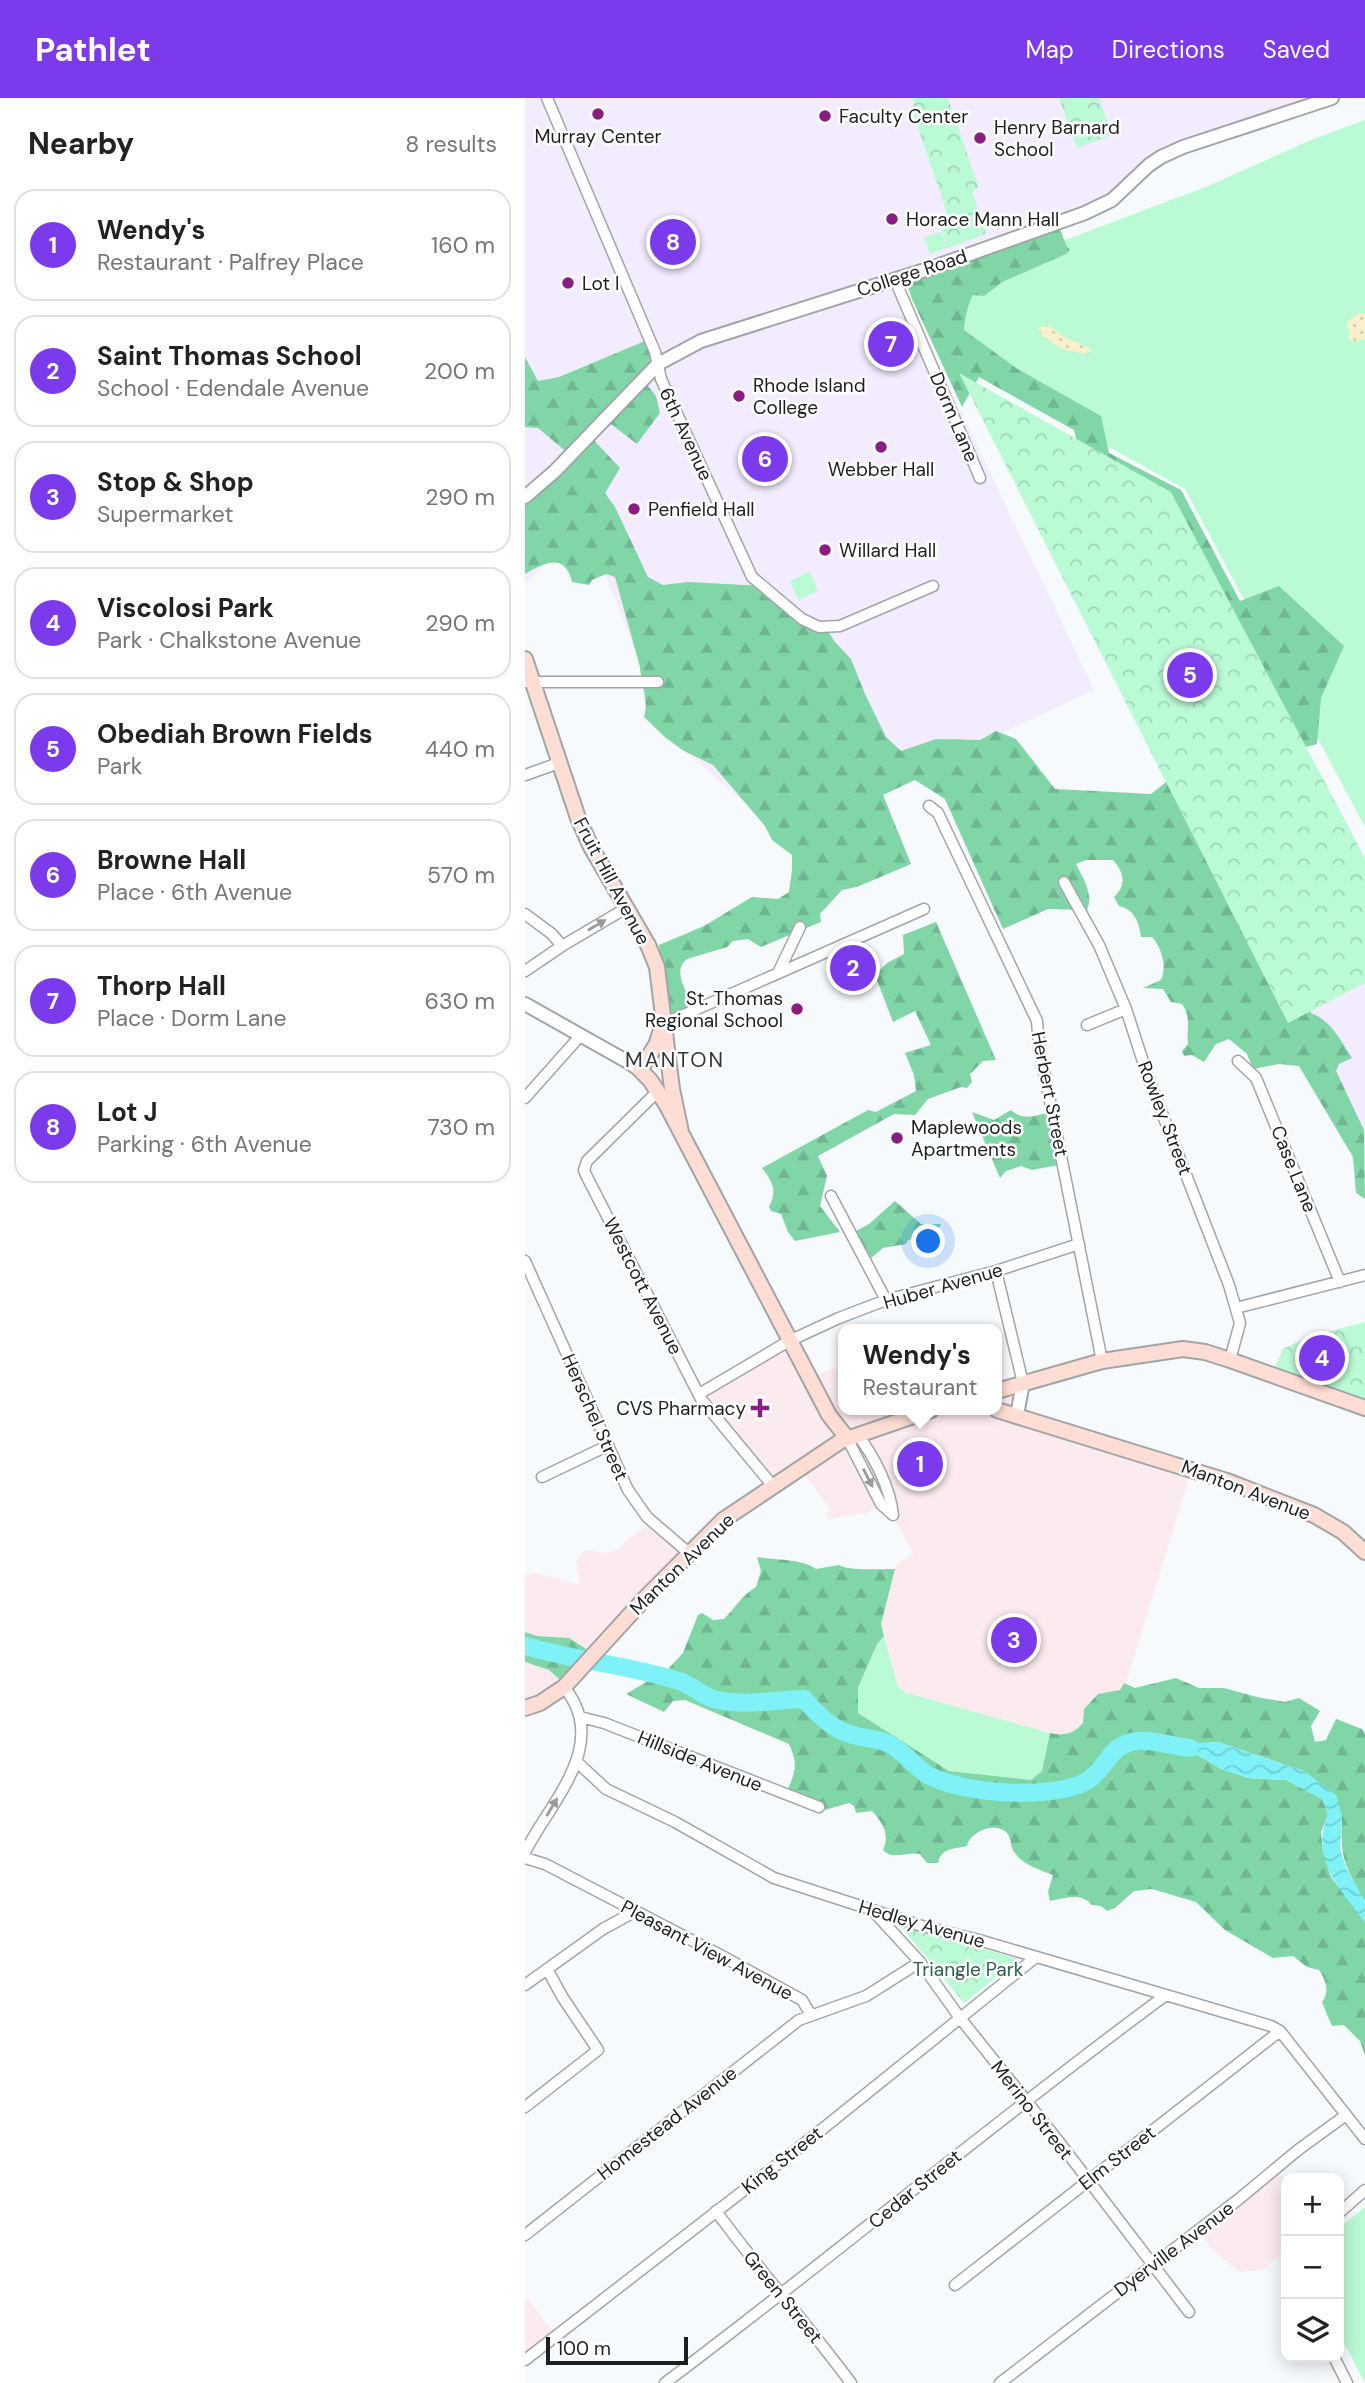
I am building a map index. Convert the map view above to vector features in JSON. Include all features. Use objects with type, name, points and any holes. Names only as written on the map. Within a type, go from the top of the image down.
[{"type":"main road","name":"Fruit Hill Avenue","points":[[525,659],[528,681],[572,803],[591,847],[628,907],[657,967],[672,1089],[681,1132]]},
{"type":"main road","name":"Fruit Hill Avenue","points":[[663,1024],[656,1045],[640,1070],[658,1091],[681,1132],[819,1396],[852,1436]]},
{"type":"main road","points":[[1002,1389],[1102,1361],[1184,1349],[1230,1360],[1365,1408]]},
{"type":"main road","name":"Manton Avenue","points":[[1002,1411],[1192,1469],[1302,1510],[1343,1532],[1365,1552]]},
{"type":"main road","name":"Manton Avenue","points":[[525,1708],[540,1703],[567,1684],[647,1596],[723,1520],[772,1485],[852,1436],[916,1415]]},
{"type":"street","name":"6th Avenue","points":[[547,98],[655,352],[661,379],[752,577],[784,606],[819,627],[840,626],[933,586]]},
{"type":"street","name":"College Road","points":[[525,498],[555,471],[658,364],[701,341],[895,280],[1086,213],[1112,201],[1149,166],[1182,147],[1332,98]]},
{"type":"street","name":"Dorm Lane","points":[[895,280],[980,478]]},
{"type":"street","points":[[528,681],[658,682]]},
{"type":"street","points":[[525,775],[559,763]]},
{"type":"street","name":"Herbert Street","points":[[929,806],[938,813],[1037,1020],[1039,1046],[1102,1361]]},
{"type":"street","name":"Rowley Street","points":[[1064,882],[1098,945],[1126,1009],[1148,1077],[1236,1308],[1240,1323],[1230,1360]]},
{"type":"street","points":[[525,971],[628,907]]},
{"type":"street","points":[[663,1024],[924,909]]},
{"type":"street","points":[[525,914],[552,934],[562,946]]},
{"type":"street","points":[[778,973],[800,927]]},
{"type":"street","points":[[525,1004],[640,1070]]},
{"type":"street","points":[[1087,1025],[1126,1009]]},
{"type":"street","points":[[525,1098],[580,1035]]},
{"type":"street","name":"Case Lane","points":[[1238,1062],[1256,1078],[1340,1282]]},
{"type":"street","name":"Westcott Avenue","points":[[658,1091],[587,1161],[584,1170],[699,1394],[772,1485]]},
{"type":"street","points":[[831,1196],[886,1300]]},
{"type":"street","name":"Huber Avenue","points":[[699,1394],[789,1341],[886,1300],[996,1271],[1079,1244]]},
{"type":"street","name":"Herschel Street","points":[[525,1261],[607,1446],[637,1506],[690,1554]]},
{"type":"street","points":[[996,1271],[1023,1383],[1017,1415]]},
{"type":"street","points":[[1236,1308],[1365,1275]]},
{"type":"street","points":[[852,1436],[866,1446],[891,1498],[893,1515],[881,1504],[852,1436]]},
{"type":"street","points":[[542,1477],[607,1446]]},
{"type":"street","points":[[525,1852],[572,1776],[577,1762],[580,1717],[567,1684]]},
{"type":"street","name":"Hillside Avenue","points":[[580,1717],[604,1723],[819,1807]]},
{"type":"street","name":"Hedley Avenue","points":[[577,1762],[605,1789],[675,1822],[774,1878],[872,1910],[1252,2020],[1280,2031]]},
{"type":"street","name":"Pleasant View Avenue","points":[[525,1858],[545,1864],[722,1956],[801,2000],[811,2015],[866,1996],[921,1962]]},
{"type":"street","name":"Merino Street","points":[[872,1910],[921,1962],[960,2018],[1189,2312]]},
{"type":"street","points":[[525,1985],[603,1929],[634,1912]]},
{"type":"street","name":"King Street","points":[[525,2360],[810,2139],[1036,1956]]},
{"type":"street","points":[[525,2107],[598,2050],[547,1969]]},
{"type":"street","name":"Cedar Street","points":[[665,2383],[859,2234],[1099,2043],[1166,1995]]},
{"type":"street","name":"Homestead Avenue","points":[[525,2235],[791,2026],[811,2015]]},
{"type":"street","points":[[1280,2031],[1365,2139]]},
{"type":"street","name":"Elm Street","points":[[954,2285],[1280,2031]]},
{"type":"street","name":"Dyerville Avenue","points":[[1000,2383],[1346,2115]]},
{"type":"street","points":[[1344,2209],[1365,2190]]},
{"type":"street","name":"Green Street","points":[[716,2211],[851,2383]]},
{"type":"street","points":[[1336,2362],[1347,2383]]},
{"type":"shaded area","name":"Rhode Island College","points":[[525,98],[1314,98],[1164,148],[1145,160],[1113,191],[1094,202],[894,271],[1094,690],[783,836],[669,737],[585,522],[525,585]]},
{"type":"shaded area","points":[[1365,983],[1365,1155],[1288,1023]]},
{"type":"shaded area","points":[[789,1340],[812,1377],[838,1367],[838,1415],[1002,1415],[1002,1389],[1021,1385],[1022,1416],[1190,1475],[1126,1683],[1120,1690],[1084,1709],[1084,1723],[1075,1732],[1062,1735],[907,1693],[898,1687],[881,1624],[897,1564],[913,1554],[887,1505],[866,1513],[830,1519],[825,1514],[830,1509],[800,1468],[772,1484],[702,1398]]},
{"type":"shaded area","points":[[651,1523],[689,1552],[594,1655],[569,1638],[537,1636],[525,1632],[525,1574],[526,1576],[533,1572],[580,1585],[576,1561],[585,1550],[603,1553],[618,1550],[629,1538]]},
{"type":"shaded area","points":[[525,1662],[549,1670],[568,1687],[525,1711]]},
{"type":"shaded area","points":[[1277,2171],[1281,2176],[1281,2254],[1263,2270],[1240,2272],[1211,2249],[1199,2230]]},
{"type":"shaded area","points":[[525,2296],[556,2335],[525,2359]]},
{"type":"green space","points":[[913,98],[948,98],[979,188],[972,191],[986,234],[947,248],[939,217],[947,213],[912,110]]},
{"type":"green space","points":[[1059,98],[1099,98],[1112,135],[1077,148]]},
{"type":"green space","points":[[1365,120],[1365,827],[1185,489],[961,365],[928,292],[1208,186],[1311,140]]},
{"type":"green space","points":[[1059,226],[1070,250],[1002,282],[984,296],[973,295],[964,330],[1016,368],[1101,416],[1109,453],[1181,490],[1240,601],[1279,586],[1344,646],[1321,698],[1317,744],[1295,750],[1084,471],[1074,430],[979,377],[962,407],[906,281]]},
{"type":"green space","points":[[941,232],[947,248],[930,254],[924,237]]},
{"type":"green space","points":[[648,342],[654,357],[644,381],[656,396],[660,413],[637,444],[603,418],[588,434],[620,468],[605,493],[615,507],[648,577],[663,585],[688,582],[763,586],[778,600],[827,630],[851,659],[886,737],[901,751],[936,739],[980,740],[996,731],[1016,739],[1055,789],[1151,794],[1175,775],[1277,943],[1311,1013],[1330,1026],[1352,1058],[1339,1064],[1336,1071],[1364,1130],[1365,1199],[1356,1193],[1353,1157],[1299,1066],[1279,1064],[1253,1069],[1247,1054],[1229,1039],[1216,1044],[1204,1062],[1192,1055],[1184,1056],[1182,1051],[1188,1044],[1187,1014],[1182,1004],[1171,1002],[1163,989],[1143,988],[1161,980],[1163,958],[1152,937],[1141,937],[1135,917],[1129,910],[1119,906],[1114,897],[1121,888],[1123,878],[1113,860],[1086,860],[1076,864],[1088,893],[1087,910],[1048,909],[1003,929],[945,799],[915,780],[883,795],[911,864],[857,887],[842,890],[820,914],[821,922],[761,947],[748,939],[733,941],[727,947],[687,959],[680,970],[681,977],[696,1011],[668,1023],[659,945],[704,926],[752,897],[778,899],[789,892],[792,855],[772,840],[765,826],[713,765],[684,751],[644,717],[645,698],[640,667],[615,577],[606,574],[592,580],[589,585],[572,582],[565,567],[554,563],[540,566],[525,574],[525,499],[570,455],[538,428],[525,427],[525,357],[538,381],[559,377]]},
{"type":"green space","points":[[959,373],[1171,492],[1365,858],[1365,983],[1288,1023]]},
{"type":"green space","points":[[810,572],[818,591],[798,600],[790,581]]},
{"type":"green space","points":[[936,922],[996,1060],[983,1061],[970,1074],[972,1082],[967,1088],[961,1087],[928,1099],[915,1115],[894,1114],[818,1156],[827,1176],[820,1206],[840,1232],[795,1241],[781,1214],[771,1211],[769,1206],[773,1186],[762,1168],[868,1110],[876,1112],[916,1091],[914,1075],[905,1053],[931,1045],[915,1011],[893,1022],[875,975],[887,963],[904,954],[903,935]]},
{"type":"green space","points":[[1011,1110],[1026,1117],[1053,1111],[1064,1164],[1032,1170],[1021,1166],[1006,1171],[1000,1178],[972,1112],[994,1120]]},
{"type":"green space","points":[[895,1201],[921,1224],[941,1224],[937,1232],[908,1240],[906,1244],[883,1248],[871,1258],[856,1231],[869,1224]]},
{"type":"green space","points":[[1365,1322],[1365,1399],[1275,1367],[1283,1349],[1308,1337]]},
{"type":"green space","points":[[757,1557],[797,1562],[816,1569],[839,1565],[857,1569],[895,1569],[881,1624],[884,1636],[877,1644],[858,1688],[858,1713],[949,1771],[1031,1780],[1042,1771],[1050,1733],[1064,1734],[1076,1730],[1083,1723],[1084,1709],[1098,1694],[1120,1690],[1124,1683],[1135,1688],[1176,1678],[1199,1688],[1224,1688],[1285,1702],[1299,1698],[1320,1711],[1311,1726],[1315,1742],[1326,1740],[1336,1719],[1362,1729],[1365,1734],[1365,1901],[1345,1861],[1342,1816],[1304,1771],[1218,1742],[1169,1746],[1193,1752],[1221,1769],[1249,1778],[1286,1780],[1322,1799],[1328,1814],[1321,1832],[1323,1851],[1331,1877],[1365,1922],[1365,2055],[1360,2041],[1344,2025],[1332,2026],[1322,2002],[1326,1995],[1326,1986],[1319,1970],[1307,1967],[1293,1956],[1273,1958],[1225,1930],[1196,1902],[1152,1889],[1134,1891],[1115,1908],[1107,1911],[1078,1897],[1050,1901],[1048,1892],[1053,1875],[1018,1857],[1008,1835],[998,1828],[981,1831],[972,1837],[967,1846],[945,1852],[938,1863],[927,1863],[920,1854],[915,1853],[891,1855],[883,1850],[886,1839],[884,1829],[872,1811],[856,1813],[854,1806],[849,1803],[825,1810],[786,1794],[795,1769],[789,1744],[685,1700],[673,1701],[664,1712],[626,1694],[668,1669],[683,1653],[698,1615],[702,1613],[713,1620],[724,1619],[743,1597],[756,1587],[761,1571]]},
{"type":"green space","points":[[525,1632],[537,1636],[569,1638],[594,1654],[568,1687],[549,1670],[525,1662]]},
{"type":"green space","points":[[884,1636],[898,1687],[907,1693],[1050,1733],[1042,1771],[1031,1780],[949,1771],[858,1713],[858,1689],[877,1644]]},
{"type":"green space","name":"Triangle Park","points":[[897,1922],[1018,1959],[964,2003]]},
{"type":"green space","points":[[1365,2207],[1365,2383],[1344,2343],[1344,2224]]},
{"type":"sand","points":[[1360,313],[1365,313],[1365,339],[1352,342],[1347,322]]},
{"type":"sand","points":[[1049,326],[1066,338],[1090,348],[1091,352],[1083,354],[1055,344],[1038,330],[1040,327]]},
{"type":"water","points":[[1218,1742],[1304,1771],[1336,1795],[1342,1816],[1340,1849],[1347,1870],[1365,1901],[1365,1922],[1337,1885],[1325,1859],[1323,1830],[1328,1814],[1322,1799],[1286,1780],[1249,1778],[1221,1769],[1193,1752],[1166,1745]]},
{"type":"waterway","points":[[525,1646],[660,1676],[684,1683],[717,1700],[749,1703],[804,1699],[819,1715],[843,1732],[891,1745],[928,1775],[962,1787],[1029,1793],[1070,1788],[1089,1780],[1119,1747],[1128,1743],[1147,1741],[1190,1748]]},
{"type":"place","name":"Murray Center","points":[[598,114]]},
{"type":"place","name":"Faculty Center","points":[[825,116]]},
{"type":"place","name":"Henry Barnard School","points":[[980,138]]},
{"type":"place","name":"Horace Mann Hall","points":[[892,219]]},
{"type":"place","name":"Lot J","points":[[673,242]]},
{"type":"place","name":"Lot I","points":[[568,283]]},
{"type":"place","name":"Thorp Hall","points":[[891,344]]},
{"type":"place","name":"Rhode Island College","points":[[739,396]]},
{"type":"place","name":"Webber Hall","points":[[881,447]]},
{"type":"place","name":"Browne Hall","points":[[765,459]]},
{"type":"place","name":"Penfield Hall","points":[[634,509]]},
{"type":"place","name":"Willard Hall","points":[[825,550]]},
{"type":"place","name":"Obediah Brown Fields","points":[[1190,675]]},
{"type":"place","name":"Saint Thomas School","points":[[853,968]]},
{"type":"place","name":"St. Thomas Regional School","points":[[797,1009]]},
{"type":"place","name":"Maplewoods Apartments","points":[[897,1138]]},
{"type":"place","name":"Viscolosi Park","points":[[1322,1358]]},
{"type":"place","name":"CVS Pharmacy","points":[[760,1408]]},
{"type":"place","name":"Wendy's","points":[[920,1464]]},
{"type":"place","name":"Stop & Shop","points":[[1014,1640]]},
{"type":"district","name":"MANTON","points":[[675,1060]]}]
